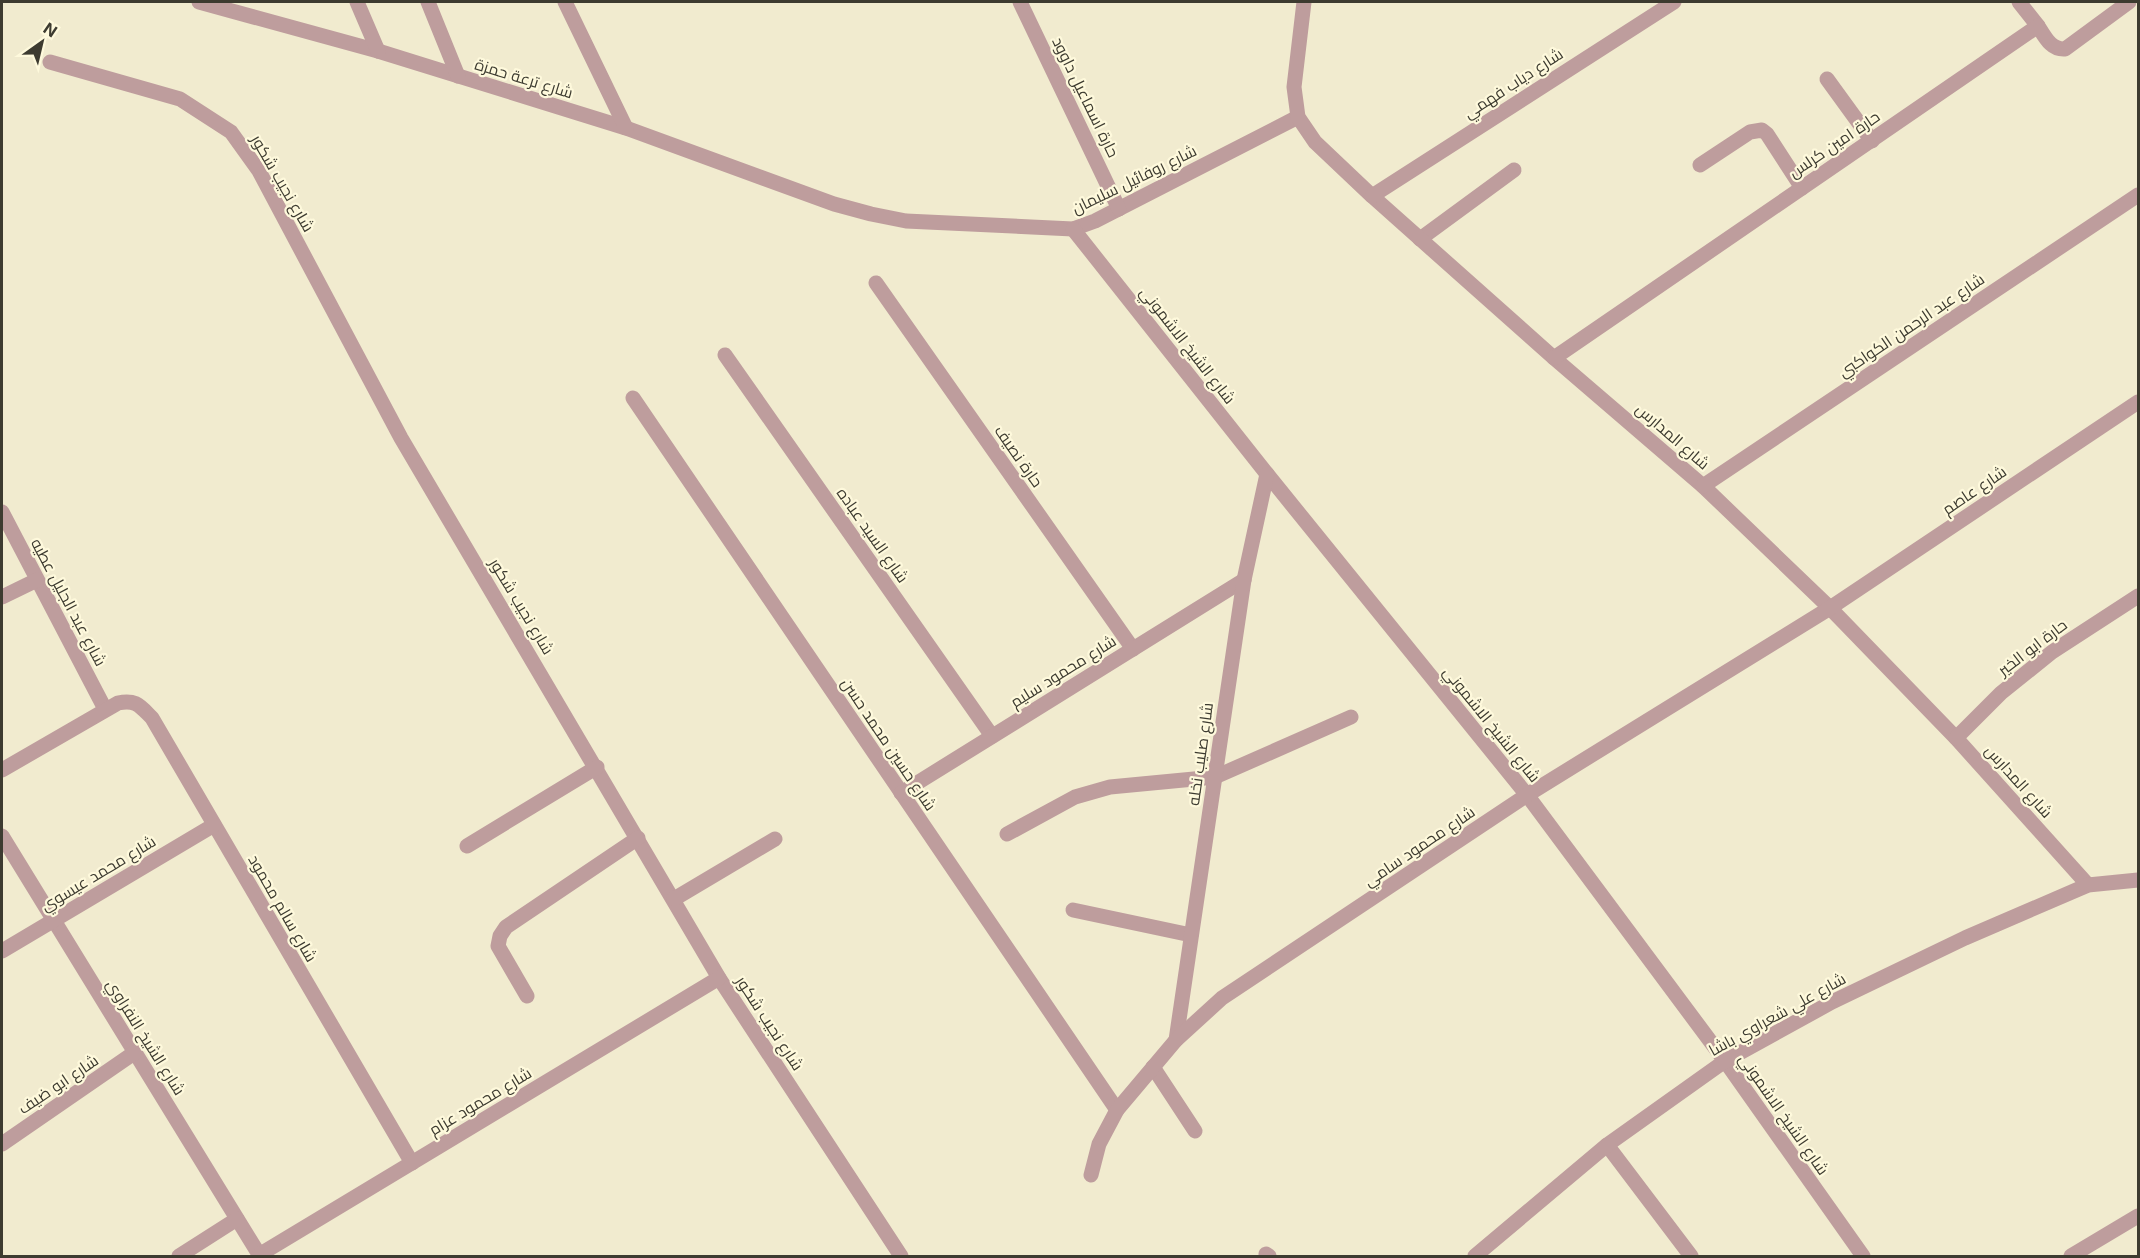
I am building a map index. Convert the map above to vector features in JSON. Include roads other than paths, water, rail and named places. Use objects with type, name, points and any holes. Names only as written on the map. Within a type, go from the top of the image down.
[{"type":"street","name":"شارع ترعة حمزة","points":[[198,2],[228,6],[626,128],[834,204]]},
{"type":"street","points":[[357,2],[378,51]]},
{"type":"street","points":[[428,2],[458,76]]},
{"type":"street","points":[[565,2],[626,128]]},
{"type":"street","name":"حارة اسماعيل داوود","points":[[1020,2],[1119,209]]},
{"type":"street","name":"شارع المدارس","points":[[1304,2],[1294,87],[1298,117],[1315,142],[1372,196],[1554,358],[1703,486],[1830,608],[1956,738],[2088,885]]},
{"type":"street","name":"شارع دياب فهمي","points":[[1372,196],[1674,2]]},
{"type":"street","points":[[2019,2],[2052,46],[2058,50],[2065,49],[2129,2]]},
{"type":"street","name":"حارة امين كرلس","points":[[1554,358],[2038,26]]},
{"type":"street","name":"شارع نجيب شكور","points":[[50,62],[180,99],[231,132],[259,171],[401,438],[597,767],[719,978],[901,1257]]},
{"type":"street","points":[[1827,79],[1872,141]]},
{"type":"street","name":"شارع روفائيل سليمان","points":[[834,204],[906,221],[1073,229],[1119,209],[1298,117]]},
{"type":"street","points":[[1700,165],[1750,132],[1762,130],[1767,134],[1802,188]]},
{"type":"street","points":[[1420,239],[1514,170]]},
{"type":"street","name":"شارع عبد الرحمن الكواكبي","points":[[1703,486],[2139,195]]},
{"type":"street","name":"شارع الشيخ الاشموني","points":[[1073,229],[1267,474],[1527,795],[1725,1061],[1863,1257]]},
{"type":"street","name":"حارة نصيف","points":[[876,283],[1133,649]]},
{"type":"street","name":"شارع السيد عباده","points":[[725,355],[992,736]]},
{"type":"street","name":"شارع حسين محمد حسن","points":[[633,398],[1117,1110]]},
{"type":"street","name":"شارع عاصم","points":[[1830,608],[2139,402]]},
{"type":"street","name":"شارع صليب نخله","points":[[1176,1040],[1244,580],[1267,474]]},
{"type":"street","name":"شارع عبد الجليل عطيه","points":[[2,512],[105,709]]},
{"type":"street","points":[[2,597],[37,580]]},
{"type":"street","name":"شارع محمود سليم","points":[[901,794],[1244,580]]},
{"type":"street","name":"حارة ابو الخير","points":[[1956,738],[2001,693],[2052,652],[2139,596]]},
{"type":"street","name":"شارع محمود سامي","points":[[1091,1175],[1099,1144],[1117,1110],[1176,1040],[1222,998],[1527,795],[1830,608]]},
{"type":"street","name":"شارع سالم محمود","points":[[105,709],[129,700],[139,705],[152,718],[412,1163]]},
{"type":"street","points":[[2,770],[105,709]]},
{"type":"street","points":[[1007,834],[1076,797],[1110,787],[1215,777],[1351,717]]},
{"type":"street","points":[[467,846],[597,767]]},
{"type":"street","name":"شارع محمد عيسوي","points":[[2,951],[214,825]]},
{"type":"street","name":"شارع الشيخ النفراوي","points":[[2,836],[260,1256]]},
{"type":"street","points":[[527,996],[498,946],[500,936],[506,927],[638,838]]},
{"type":"street","points":[[674,899],[775,838]]},
{"type":"street","name":"شارع علي شعراوي باشا","points":[[1474,1257],[1607,1144],[1725,1061],[1832,1002],[1965,938],[2088,885],[2139,880]]},
{"type":"street","points":[[1073,910],[1191,935]]},
{"type":"street","name":"شارع محمود عزام","points":[[260,1256],[719,978]]},
{"type":"street","name":"شارع ابو ضيف","points":[[2,1144],[134,1053]]},
{"type":"street","points":[[1153,1067],[1195,1131]]},
{"type":"street","points":[[1607,1144],[1691,1257]]},
{"type":"street","points":[[2071,1257],[2139,1216]]},
{"type":"street","points":[[179,1257],[237,1219]]}]
